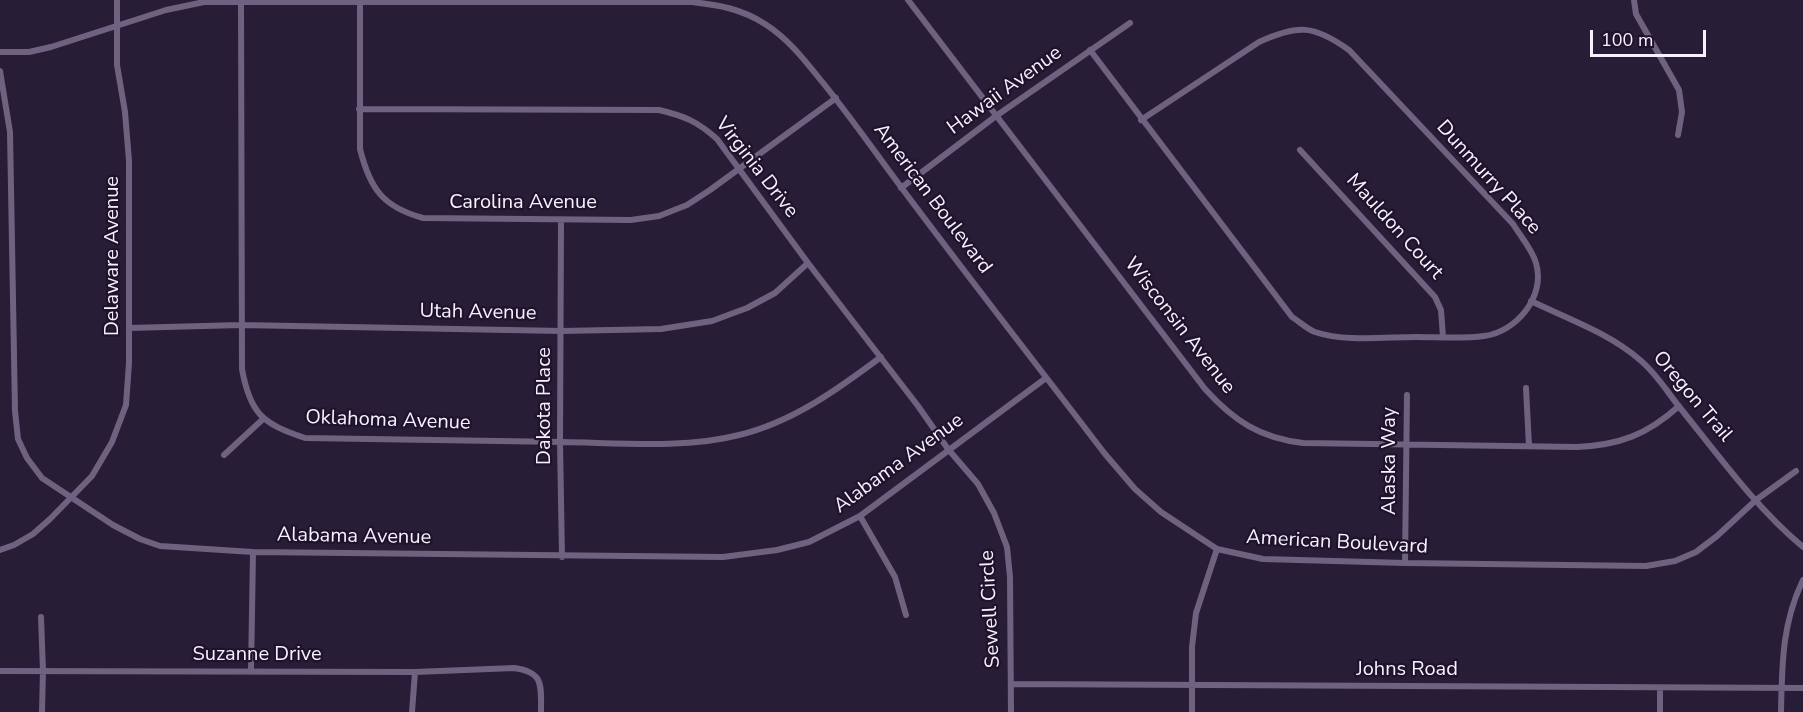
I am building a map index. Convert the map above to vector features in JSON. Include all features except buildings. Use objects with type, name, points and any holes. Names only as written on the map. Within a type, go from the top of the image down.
[{"type":"street","name":"Delaware Avenue","points":[[0,549],[14,545],[33,534],[92,476],[112,442],[126,405],[129,363],[129,161],[125,112],[117,65],[117,0]]},
{"type":"street","name":"American Boulevard","points":[[0,52],[29,52],[166,10],[204,2],[360,0],[692,2],[719,5],[744,12],[773,30],[806,62],[1046,378],[1135,489],[1161,512],[1216,549],[1263,560],[1646,566],[1675,561],[1696,552],[1718,536],[1756,500],[1796,471]]},
{"type":"street","name":"Carolina Avenue","points":[[360,0],[360,149],[366,173],[381,197],[402,212],[423,218],[631,220],[659,216],[687,205],[836,99]]},
{"type":"street","name":"Wisconsin Avenue","points":[[908,0],[1179,355],[1223,409],[1244,424],[1280,440],[1303,443],[1407,446],[1602,446],[1627,440],[1648,430],[1679,406]]},
{"type":"street","points":[[1634,0],[1636,14],[1679,90],[1682,112],[1678,135]]},
{"type":"street","points":[[224,455],[262,420],[245,385],[242,369],[241,1]]},
{"type":"street","name":"Hawaii Avenue","points":[[902,188],[996,116],[1130,23]]},
{"type":"street","name":"Dunmurry Place","points":[[1090,50],[1142,120],[1292,317],[1315,332],[1335,336],[1484,336],[1507,329],[1527,310],[1537,290],[1537,266],[1533,253],[1513,225],[1349,50],[1319,32],[1299,30],[1280,33],[1259,42],[1142,120]]},
{"type":"street","name":"Alabama Avenue","points":[[0,71],[10,132],[15,411],[18,439],[27,458],[42,478],[113,525],[160,546],[253,552],[562,556],[723,557],[766,551],[809,542],[860,516],[1046,378]]},
{"type":"street","name":"Virginia Drive","points":[[359,110],[659,110],[679,114],[700,124],[717,139],[948,450]]},
{"type":"street","name":"Mauldon Court","points":[[1300,150],[1435,297],[1441,310],[1443,337]]},
{"type":"street","name":"Dakota Place","points":[[561,220],[562,556]]},
{"type":"street","name":"Utah Avenue","points":[[129,328],[241,325],[562,331],[661,329],[712,321],[747,308],[775,292],[808,263]]},
{"type":"street","name":"Oregon Trail","points":[[1531,301],[1618,342],[1658,377],[1756,500],[1803,547]]},
{"type":"street","name":"Oklahoma Avenue","points":[[262,420],[305,438],[693,442],[739,435],[794,415],[829,395],[881,357]]},
{"type":"street","points":[[1526,388],[1529,446]]},
{"type":"street","name":"Alaska Way","points":[[1406,563],[1407,395]]},
{"type":"street","name":"Sewell Circle","points":[[948,450],[978,484],[994,513],[1007,547],[1010,577],[1011,712]]},
{"type":"street","points":[[860,516],[895,577],[906,615]]},
{"type":"street","points":[[1192,712],[1192,647],[1196,613],[1216,549]]},
{"type":"street","points":[[251,671],[253,552]]},
{"type":"street","points":[[1781,712],[1781,688],[1789,615],[1803,580]]},
{"type":"street","points":[[41,617],[42,712]]},
{"type":"street","name":"Suzanne Drive","points":[[0,671],[415,672],[514,668],[529,670],[537,677],[541,694],[541,712]]},
{"type":"street","points":[[412,712],[415,672]]},
{"type":"street","name":"Johns Road","points":[[1011,684],[1803,688]]},
{"type":"street","points":[[1660,689],[1660,712]]}]
